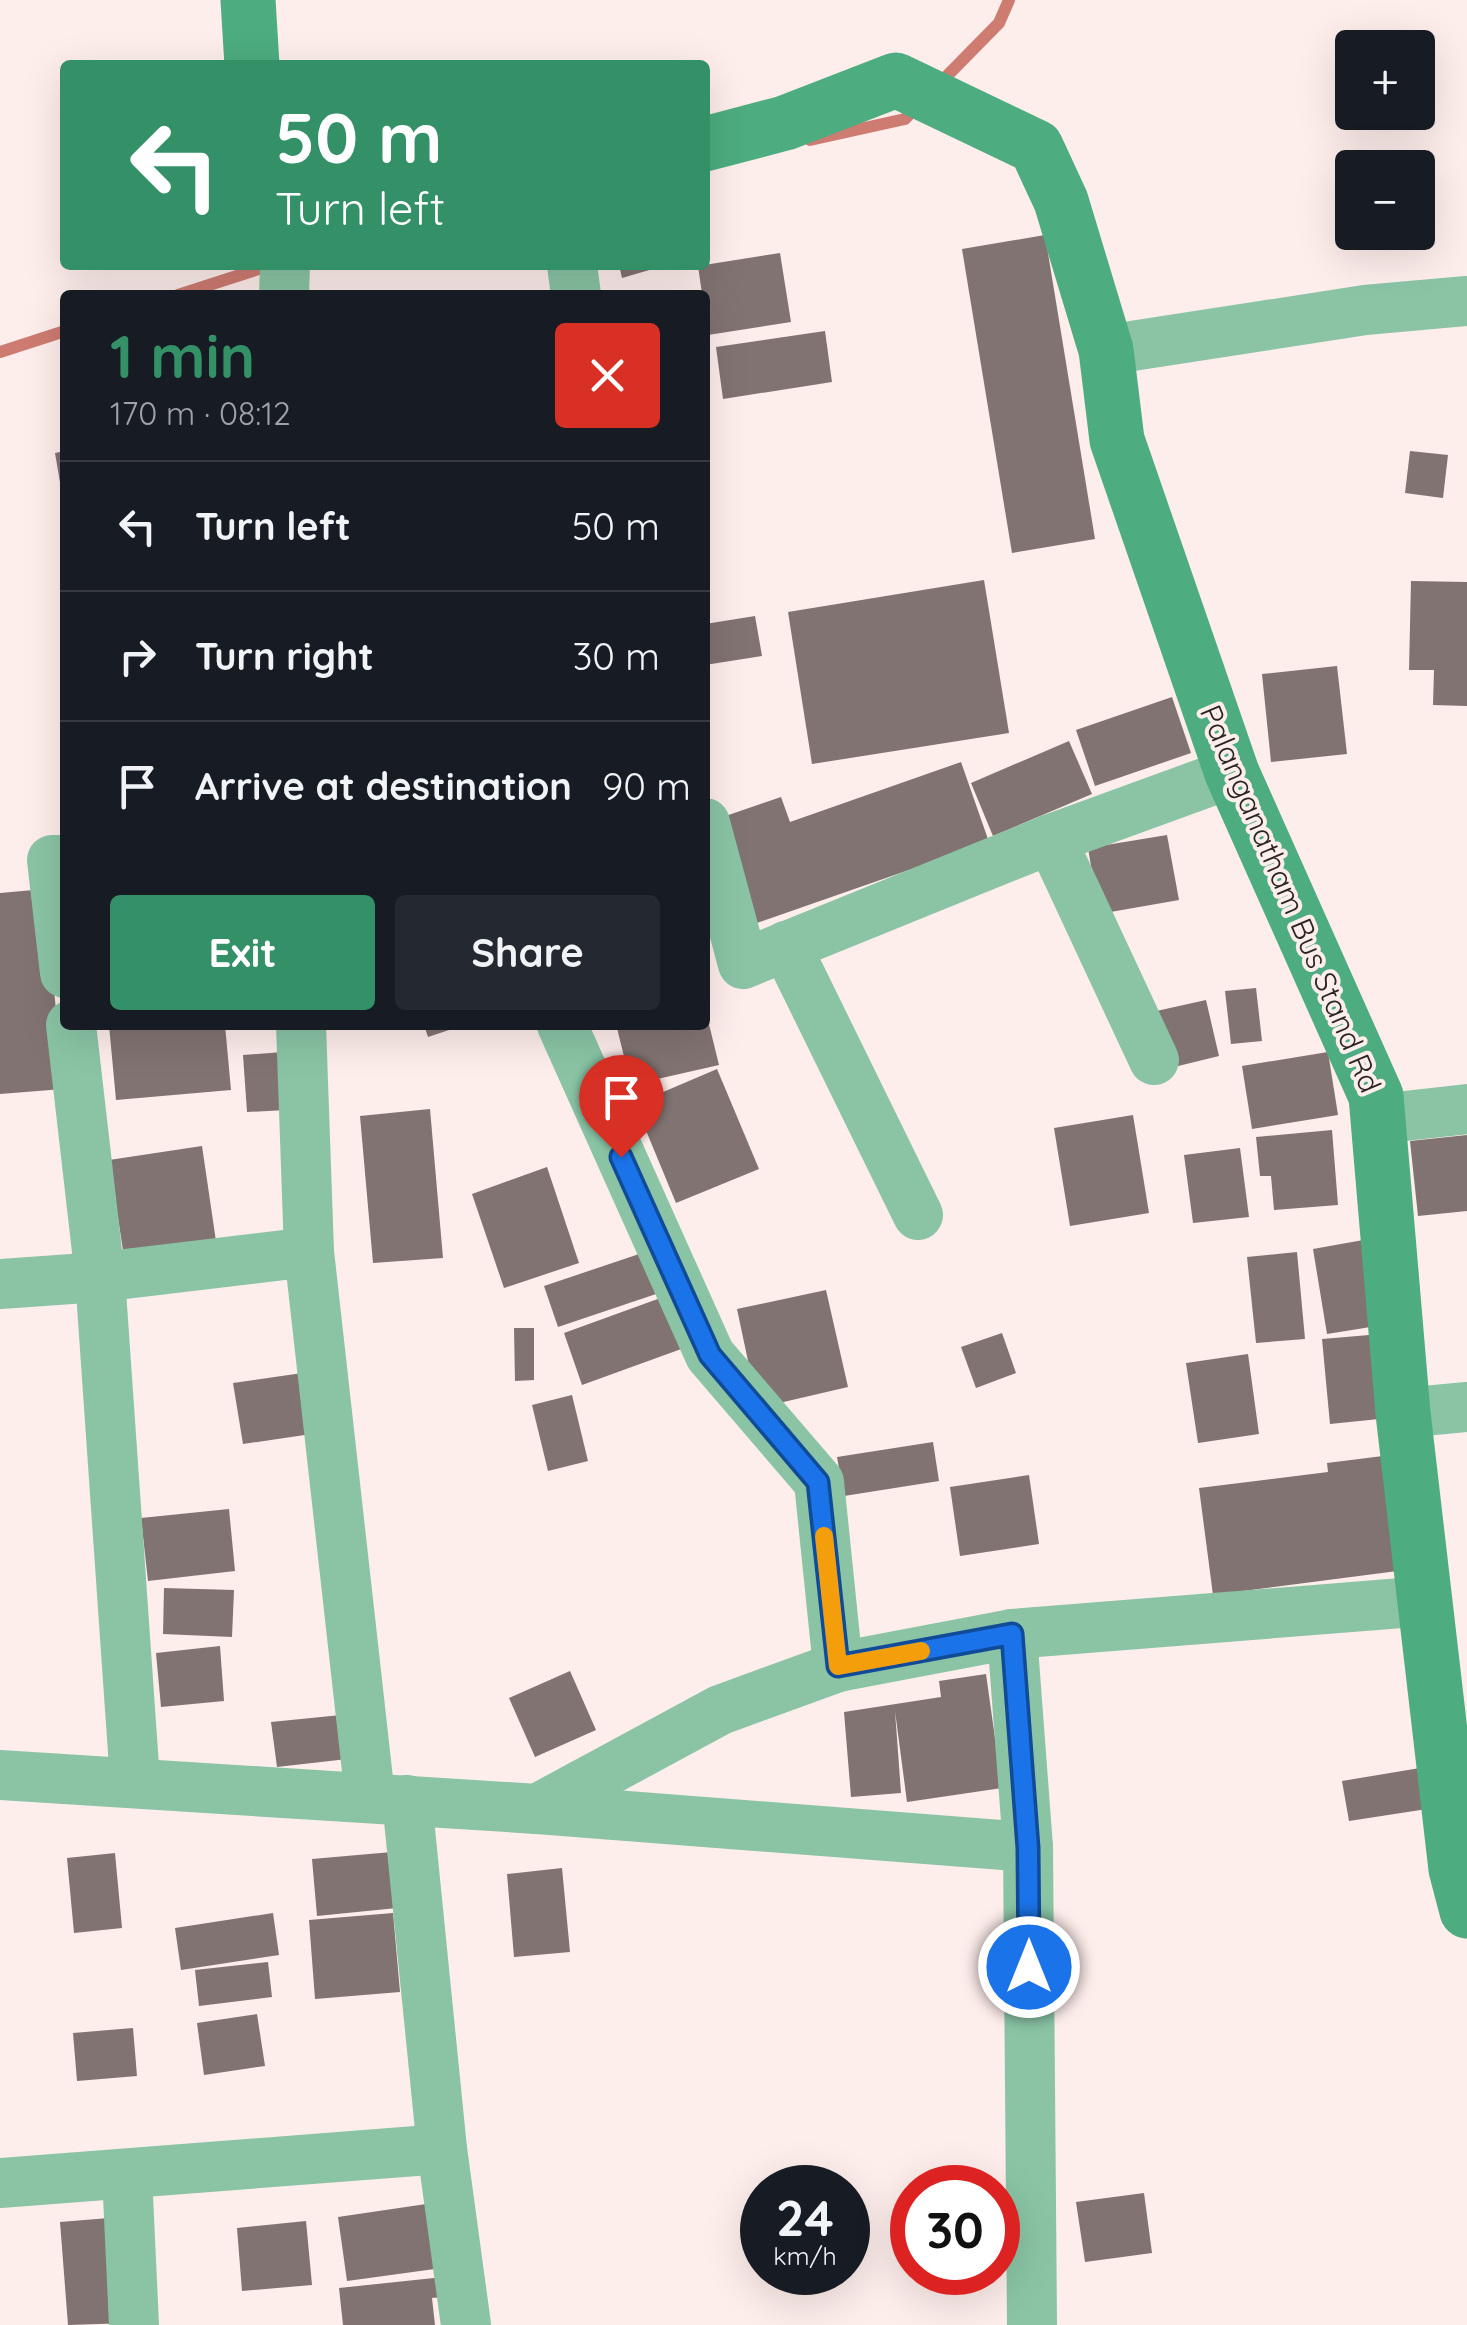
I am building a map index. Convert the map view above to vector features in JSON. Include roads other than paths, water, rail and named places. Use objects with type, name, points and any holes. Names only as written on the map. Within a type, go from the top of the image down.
[{"type":"street","points":[[248,0],[252,60]]},
{"type":"street","name":"Palanganatham Bus Stand Rd","points":[[710,143],[785,123],[896,80],[1036,147],[1060,201],[1106,350],[1117,440],[1232,773],[1376,1096],[1403,1413],[1456,1870],[1467,1911]]},
{"type":"street","points":[[1106,350],[1365,310],[1467,301]]},
{"type":"street","points":[[745,961],[1050,839],[1232,773]]},
{"type":"street","points":[[1050,839],[1154,1060]]},
{"type":"street","points":[[710,840],[745,961],[918,1214]]},
{"type":"street","points":[[60,860],[52,860],[60,930]]},
{"type":"street","points":[[72,1030],[100,1277],[134,1781]]},
{"type":"street","points":[[301,1030],[309,1252],[466,2325]]},
{"type":"street","points":[[564,1030],[710,1355],[818,1482],[838,1666]]},
{"type":"street","points":[[1378,1119],[1467,1108]]},
{"type":"street","points":[[0,1284],[100,1277],[309,1252]]},
{"type":"street","points":[[1403,1413],[1467,1407]]},
{"type":"street","points":[[537,1808],[720,1710],[838,1666],[1012,1634],[1427,1601]]},
{"type":"street","points":[[1012,1634],[1028,1848],[1032,2325]]},
{"type":"street","points":[[0,1776],[537,1808],[1028,1848]]},
{"type":"street","points":[[0,2184],[442,2149]]},
{"type":"street","points":[[126,2174],[134,2325]]},
{"type":"waterway","points":[[938,85],[999,23],[1009,0]]},
{"type":"waterway","points":[[810,140],[905,119],[917,106]]},
{"type":"waterway","points":[[194,290],[256,270]]},
{"type":"waterway","points":[[0,352],[60,333]]}]
